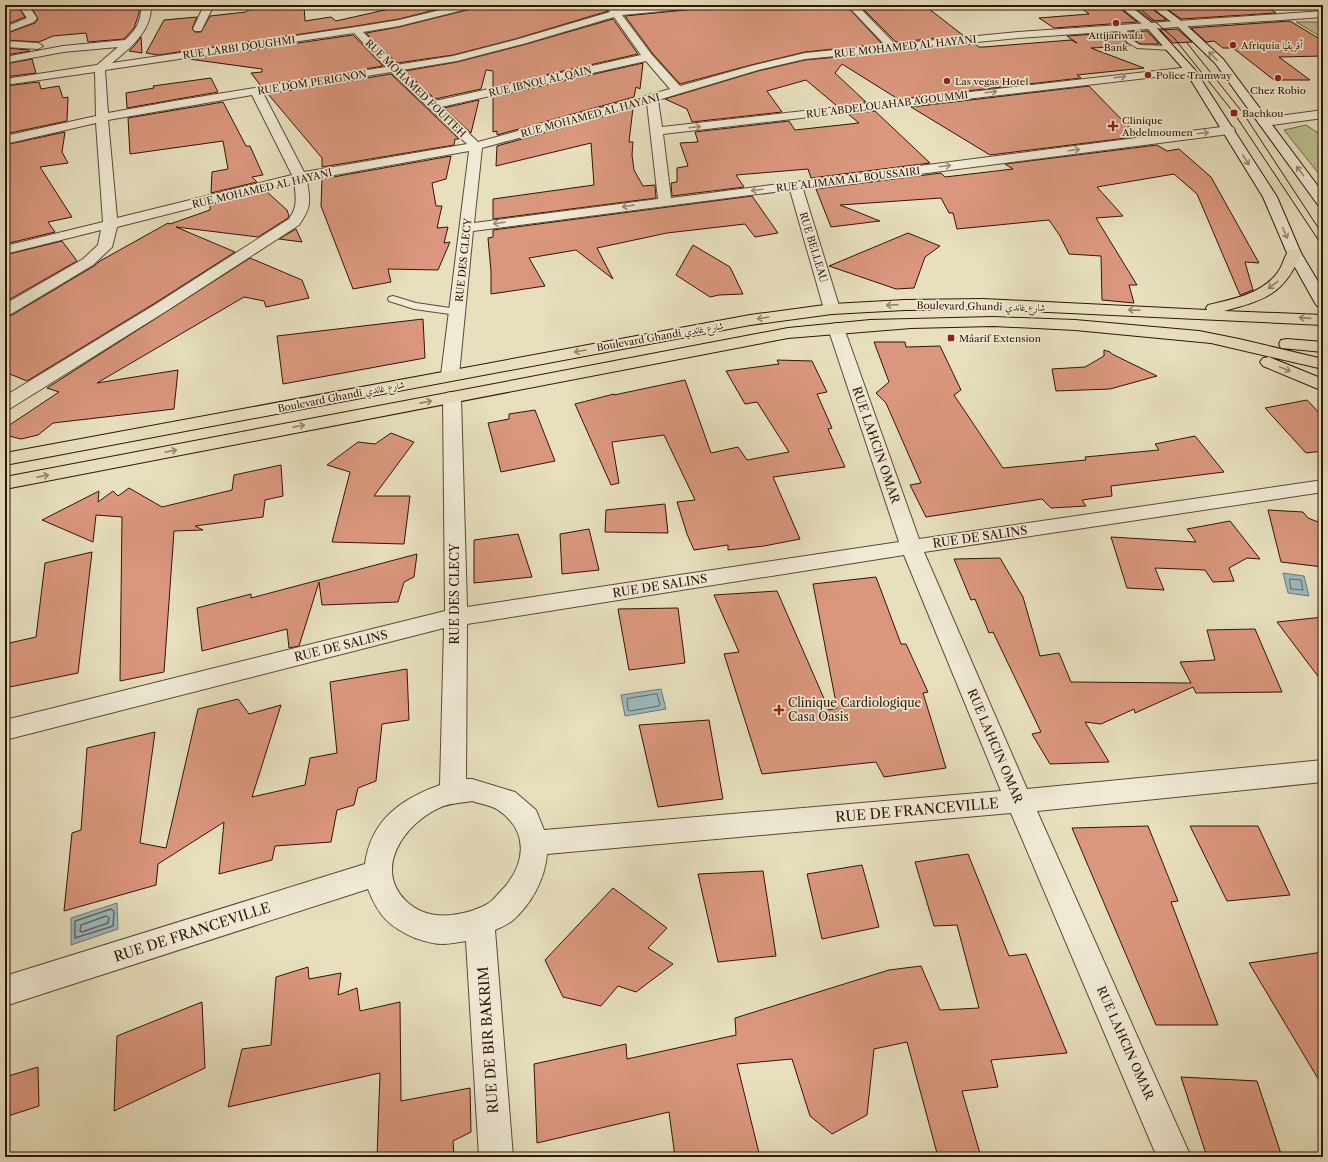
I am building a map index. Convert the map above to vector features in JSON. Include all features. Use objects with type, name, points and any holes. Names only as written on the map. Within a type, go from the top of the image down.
[{"type":"main road","points":[[1173,312],[1209,309],[1232,304],[1266,290],[1278,282],[1286,273],[1294,253]]},
{"type":"main road","name":"Boulevard Ghandi شارع غاندي","points":[[5,483],[788,333],[834,318],[905,305],[983,304],[1323,320]]},
{"type":"main road","name":"Boulevard Ghandi شارع غاندي","points":[[5,459],[750,320],[834,318],[906,322],[1013,321],[1094,326],[1210,338],[1323,347]]},
{"type":"main road","points":[[1210,338],[1323,386]]},
{"type":"main road","name":"Boulevard Ghandi شارع غاندي","points":[[1210,338],[1323,364]]},
{"type":"street","points":[[23,5],[32,18]]},
{"type":"street","points":[[5,311],[88,262],[105,247],[110,224],[102,118],[100,68],[139,30],[147,11],[146,5]]},
{"type":"street","points":[[198,29],[209,5]]},
{"type":"street","points":[[322,5],[342,7],[355,5]]},
{"type":"street","name":"RUE LARBI DOUGHMI","points":[[5,82],[399,23],[472,5]]},
{"type":"street","name":"RUE DOM PERIGNON","points":[[5,140],[102,118],[256,91],[394,70],[473,54],[613,9],[695,5]]},
{"type":"street","points":[[852,5],[892,47]]},
{"type":"street","points":[[1123,5],[1150,26],[1190,70],[1270,197],[1294,253],[1323,303]]},
{"type":"street","points":[[1154,5],[1181,25],[1219,61],[1323,202]]},
{"type":"street","points":[[613,9],[648,57],[677,90]]},
{"type":"street","name":"RUE MOHAMED AL HAYANI","points":[[5,250],[300,177],[476,146],[755,68],[805,56],[1018,34],[1181,25],[1323,14]]},
{"type":"street","points":[[12,16],[32,18]]},
{"type":"street","points":[[5,30],[27,23],[32,18]]},
{"type":"street","name":"RUE MOHAMED FOUITEH","points":[[356,30],[394,70],[476,146]]},
{"type":"street","points":[[5,60],[63,49],[128,42]]},
{"type":"street","points":[[5,44],[63,49]]},
{"type":"street","name":"RUE IBNOU AL QAIN","points":[[432,105],[648,57]]},
{"type":"street","name":"RUE ABDELOUAHAB AGOUMMI","points":[[656,131],[1190,70]]},
{"type":"street","points":[[5,404],[162,307],[294,222],[301,212],[303,202],[300,177],[256,91]]},
{"type":"street","points":[[652,98],[665,202]]},
{"type":"street","points":[[1264,122],[1323,114]]},
{"type":"street","points":[[1309,116],[1323,126]]},
{"type":"street","name":"RUE ALIMAM AL BOUSSAIRI","points":[[467,228],[1229,130]]},
{"type":"street","name":"RUE DES CLECY","points":[[450,375],[476,146]]},
{"type":"street","name":"RUE BELLEAU","points":[[795,186],[834,318]]},
{"type":"street","name":"RUE LAHCIN OMAR","points":[[834,318],[911,547],[1019,801],[1174,1157]]},
{"type":"street","name":"RUE DES CLECY","points":[[452,397],[456,617],[453,791]]},
{"type":"street","name":"RUE DE SALINS","points":[[5,730],[456,617],[911,547],[1323,486]]},
{"type":"street","name":"RUE DE FRANCEVILLE","points":[[535,843],[1019,801],[1323,771]]},
{"type":"street","points":[[453,791],[482,791],[491,793],[507,801],[526,819],[530,826],[535,843],[535,860],[530,877],[520,892],[506,907],[480,923],[470,927],[448,930],[426,927],[407,920],[392,907],[387,900],[378,873],[383,845],[400,820],[415,807],[424,802],[453,791]]},
{"type":"street","name":"RUE DE FRANCEVILLE","points":[[5,991],[378,873]]},
{"type":"street","name":"RUE DE BIR BAKRIM","points":[[480,923],[496,1157]]},
{"type":"lane","points":[[1060,6],[1080,5]]},
{"type":"lane","points":[[1123,28],[1128,41],[1139,47],[1171,48]]},
{"type":"lane","points":[[393,299],[414,306],[458,312]]},
{"type":"green space","points":[[1296,22],[1323,22],[1323,38]]},
{"type":"green space","points":[[1306,125],[1323,136],[1323,179],[1284,130]]},
{"type":"water","points":[[1283,573],[1304,576],[1309,596],[1288,593]]},
{"type":"water","points":[[661,689],[666,709],[625,716],[621,695]]},
{"type":"water","points":[[117,903],[118,929],[71,945],[71,918]]},
{"type":"building","points":[[5,5],[17,5],[25,17],[5,25]]},
{"type":"building","points":[[30,5],[139,5],[139,13],[134,28],[124,39],[88,42],[86,33],[53,36],[39,42],[5,40],[5,34],[35,23],[38,19]]},
{"type":"building","points":[[407,5],[455,5],[399,19],[356,26],[158,55],[146,53],[164,20],[197,17],[192,29],[195,32],[201,32],[210,16],[246,12],[248,10],[304,6],[305,21],[331,17],[336,21]]},
{"type":"building","points":[[478,5],[604,5],[608,11],[515,39],[453,55],[397,63],[366,33],[399,27],[475,8]]},
{"type":"building","points":[[701,5],[846,5],[882,44],[805,52],[680,84],[653,54],[625,16],[695,9]]},
{"type":"building","points":[[859,5],[924,5],[964,36],[896,42]]},
{"type":"building","points":[[1264,5],[1276,13],[1181,19],[1163,6]]},
{"type":"building","points":[[1133,6],[1148,6],[1167,20],[1152,21]]},
{"type":"building","points":[[1118,7],[1137,22],[1054,28],[1039,18],[1089,14],[1081,8]]},
{"type":"building","points":[[613,19],[638,54],[493,87],[493,71],[486,70],[481,89],[435,99],[405,71],[457,62]]},
{"type":"building","points":[[1290,21],[1323,41],[1323,56],[1279,57],[1310,80],[1274,80],[1233,48],[1223,48],[1214,41],[1206,42],[1191,28]]},
{"type":"building","points":[[1177,29],[1192,42],[1173,43],[1160,30]]},
{"type":"building","points":[[1147,31],[1159,44],[1140,44],[1133,39],[1129,32]]},
{"type":"building","points":[[1121,32],[1126,43],[1130,46],[1091,48],[1144,68],[1077,75],[1081,78],[898,99],[842,64],[835,73],[866,102],[837,106],[806,80],[767,91],[782,112],[692,122],[687,109],[665,99],[758,71],[805,60],[975,44],[979,47],[984,47],[1071,40],[1077,43],[1067,36]]},
{"type":"building","points":[[353,35],[383,66],[261,86],[251,73],[262,72],[262,69],[189,59]]},
{"type":"building","points":[[141,37],[142,53],[129,51],[134,46]]},
{"type":"building","points":[[5,48],[29,50],[30,51],[5,55]]},
{"type":"building","points":[[32,59],[36,73],[5,77],[5,64]]},
{"type":"building","points":[[643,63],[640,89],[636,87],[634,97],[497,135],[497,131],[493,132],[493,97]]},
{"type":"building","points":[[391,74],[459,139],[455,139],[454,145],[322,167],[322,158],[268,94]]},
{"type":"building","points":[[211,78],[218,92],[127,108],[126,93],[154,88],[153,86]]},
{"type":"building","points":[[39,82],[41,89],[59,86],[63,98],[68,97],[67,121],[5,134],[5,86]]},
{"type":"building","points":[[1089,86],[1127,125],[1143,136],[990,155],[911,107]]},
{"type":"building","points":[[479,100],[471,133],[444,108]]},
{"type":"building","points":[[223,102],[246,146],[250,146],[263,175],[252,177],[257,182],[211,193],[212,172],[228,169],[223,141],[130,154],[128,118]]},
{"type":"building","points":[[633,108],[629,142],[633,142],[632,155],[634,170],[643,186],[655,185],[656,198],[493,219],[493,199],[594,185],[591,143],[496,166],[497,146]]},
{"type":"building","points":[[875,111],[930,163],[811,178],[808,169],[736,175],[744,187],[672,196],[671,183],[677,182],[677,168],[688,166],[680,143],[698,142],[695,132],[789,121],[795,130],[859,123],[848,114]]},
{"type":"building","points":[[65,132],[62,152],[68,163],[40,167],[72,217],[48,222],[55,232],[5,244],[5,145]]},
{"type":"building","points":[[1157,145],[1167,151],[1179,149],[1211,177],[1259,263],[1245,262],[1253,290],[1240,295],[1197,194],[1174,174],[1097,187],[1123,216],[1096,218],[1137,285],[1129,285],[1134,303],[1102,300],[1101,256],[1069,254],[1060,236],[1049,220],[957,229],[953,213],[949,213],[941,198],[840,205],[880,221],[831,227],[816,189],[941,173],[945,177],[1013,169],[1005,164]]},
{"type":"building","points":[[451,156],[446,179],[432,183],[436,206],[442,206],[437,228],[448,227],[444,243],[450,242],[438,270],[388,269],[391,282],[353,289],[321,206],[322,179]]},
{"type":"building","points":[[266,191],[287,210],[289,216],[288,218],[258,237],[176,227],[235,252],[27,381],[5,372],[5,317],[12,315],[100,261],[168,223],[170,224],[210,210],[210,205]]},
{"type":"building","points":[[752,196],[778,233],[755,237],[745,224],[667,233],[597,248],[613,279],[576,250],[529,258],[545,286],[491,294],[491,271],[488,238],[493,237],[493,230]]},
{"type":"building","points":[[296,229],[302,242],[279,239]]},
{"type":"building","points":[[908,233],[940,246],[925,257],[914,288],[896,289],[829,266]]},
{"type":"building","points":[[62,241],[77,261],[5,302],[5,255]]},
{"type":"building","points":[[693,245],[730,267],[743,294],[710,297],[676,275]]},
{"type":"building","points":[[250,258],[302,280],[309,298],[266,307],[264,301],[244,297],[97,383],[178,370],[174,409],[53,423],[38,435],[21,439],[5,435],[5,428],[59,392],[47,388]]},
{"type":"building","points":[[423,319],[425,358],[283,384],[277,336]]},
{"type":"building","points":[[874,342],[905,342],[906,347],[940,346],[961,390],[954,395],[1003,468],[1086,460],[1085,457],[1159,450],[1155,444],[1195,436],[1224,472],[1111,486],[1112,496],[1082,500],[1086,506],[1051,508],[1042,499],[926,517],[910,485],[921,483],[886,403],[876,393],[889,382]]},
{"type":"building","points":[[1104,350],[1157,376],[1110,389],[1056,391],[1052,369],[1085,367],[1104,356]]},
{"type":"building","points":[[777,360],[812,361],[827,392],[817,394],[832,428],[828,429],[845,467],[773,477],[800,539],[764,546],[728,550],[728,545],[694,550],[687,534],[677,502],[695,500],[664,435],[612,442],[619,483],[611,485],[575,404],[614,394],[685,380],[711,453],[738,447],[747,460],[789,452],[757,402],[745,404],[726,371],[779,364]]},
{"type":"building","points":[[1307,400],[1323,417],[1323,451],[1306,453],[1265,408]]},
{"type":"building","points":[[535,410],[555,461],[501,472],[488,423],[509,419],[509,414]]},
{"type":"building","points":[[391,433],[414,442],[374,496],[410,496],[404,544],[332,542],[350,472],[327,465],[358,442],[375,444]]},
{"type":"building","points":[[281,465],[283,496],[265,500],[263,517],[195,526],[203,530],[174,531],[164,672],[120,681],[122,517],[96,515],[93,542],[42,520],[99,491],[98,502],[113,491],[118,496],[129,488],[162,507],[232,490],[234,475]]},
{"type":"building","points":[[665,504],[668,533],[605,532],[606,510]]},
{"type":"building","points":[[1268,510],[1303,512],[1308,518],[1323,524],[1323,567],[1281,562]]},
{"type":"building","points":[[1230,521],[1260,559],[1247,558],[1229,568],[1234,581],[1213,582],[1205,570],[1155,568],[1164,590],[1127,588],[1111,537],[1196,542],[1187,529]]},
{"type":"building","points":[[589,529],[599,570],[562,574],[560,534]]},
{"type":"building","points":[[518,534],[532,577],[474,583],[474,540]]},
{"type":"building","points":[[92,552],[78,673],[5,688],[5,644],[36,637],[45,563]]},
{"type":"building","points":[[417,554],[414,577],[404,582],[398,602],[322,605],[319,582],[299,646],[289,648],[287,629],[202,651],[197,608],[251,594],[251,598]]},
{"type":"building","points":[[1000,558],[1023,597],[1040,656],[1059,653],[1071,682],[1191,683],[1180,662],[1215,660],[1207,630],[1255,629],[1282,692],[1196,693],[1193,687],[1135,713],[1134,709],[1101,724],[1085,722],[1109,762],[1050,764],[1032,734],[1041,732],[993,632],[989,633],[975,599],[971,600],[954,559]]},
{"type":"building","points":[[876,577],[901,644],[906,644],[928,692],[923,693],[946,768],[884,777],[876,762],[762,774],[724,654],[739,652],[714,595],[777,591],[829,710],[837,708],[813,584]]},
{"type":"building","points":[[678,608],[685,663],[629,670],[618,609]]},
{"type":"building","points":[[1323,617],[1323,683],[1277,622]]},
{"type":"building","points":[[407,669],[409,720],[382,724],[376,781],[358,788],[354,805],[337,810],[331,842],[275,846],[272,860],[219,874],[224,822],[158,864],[156,885],[64,911],[72,833],[81,830],[87,748],[155,732],[140,843],[166,848],[198,709],[238,699],[249,714],[281,705],[252,797],[305,785],[310,758],[337,753],[330,682]]},
{"type":"building","points":[[709,720],[723,799],[658,807],[639,725]]},
{"type":"building","points":[[1148,826],[1178,901],[1171,902],[1218,1025],[1156,1025],[1072,828]]},
{"type":"building","points":[[1190,826],[1258,826],[1290,895],[1227,901]]},
{"type":"building","points":[[968,854],[1009,956],[1026,954],[1067,1053],[991,1060],[998,1087],[962,1091],[981,1157],[938,1157],[907,1042],[874,1049],[867,1115],[832,1134],[810,1116],[792,1059],[737,1064],[760,1157],[675,1157],[669,1112],[537,1143],[534,1064],[626,1044],[627,1059],[736,1035],[735,1018],[889,970],[921,966],[940,1010],[979,1008],[957,925],[934,926],[915,862]]},
{"type":"building","points":[[862,865],[879,927],[822,939],[807,874]]},
{"type":"building","points":[[763,871],[776,956],[718,962],[698,874]]},
{"type":"building","points":[[613,888],[667,928],[648,948],[673,964],[636,992],[618,986],[601,1006],[563,997],[545,960]]},
{"type":"building","points":[[1323,952],[1323,1087],[1249,963]]},
{"type":"building","points":[[308,967],[309,979],[341,973],[338,995],[357,988],[360,1011],[400,1002],[401,1101],[470,1088],[471,1132],[453,1141],[454,1157],[377,1157],[380,1073],[228,1107],[242,1049],[271,1045],[276,977]]},
{"type":"building","points":[[202,1002],[205,1068],[114,1111],[117,1036]]},
{"type":"building","points":[[38,1067],[39,1106],[5,1117],[5,1077]]},
{"type":"building","points":[[1181,1077],[1257,1081],[1282,1157],[1207,1157]]},
{"type":"tram line","points":[[1136,5],[1174,38],[1234,113],[1323,247]]},
{"type":"tram line","points":[[1187,43],[1243,113],[1323,235]]},
{"type":"place","name":"Attijariwafa Bank","points":[[1116,23]]},
{"type":"place","name":"Afriquia أفريقيا","points":[[1233,45]]},
{"type":"place","name":"Police Tramway","points":[[1148,75]]},
{"type":"place","name":"Chez Robio","points":[[1278,78]]},
{"type":"place","name":"Las vegas Hotel","points":[[947,81]]},
{"type":"place","name":"Bachkou","points":[[1234,113]]},
{"type":"place","name":"Clinique Abdelmoumen","points":[[1113,126]]},
{"type":"place","name":"Mâarif Extension","points":[[951,338]]},
{"type":"place","name":"Clinique Cardiologique Casa Oasis","points":[[779,710]]}]
